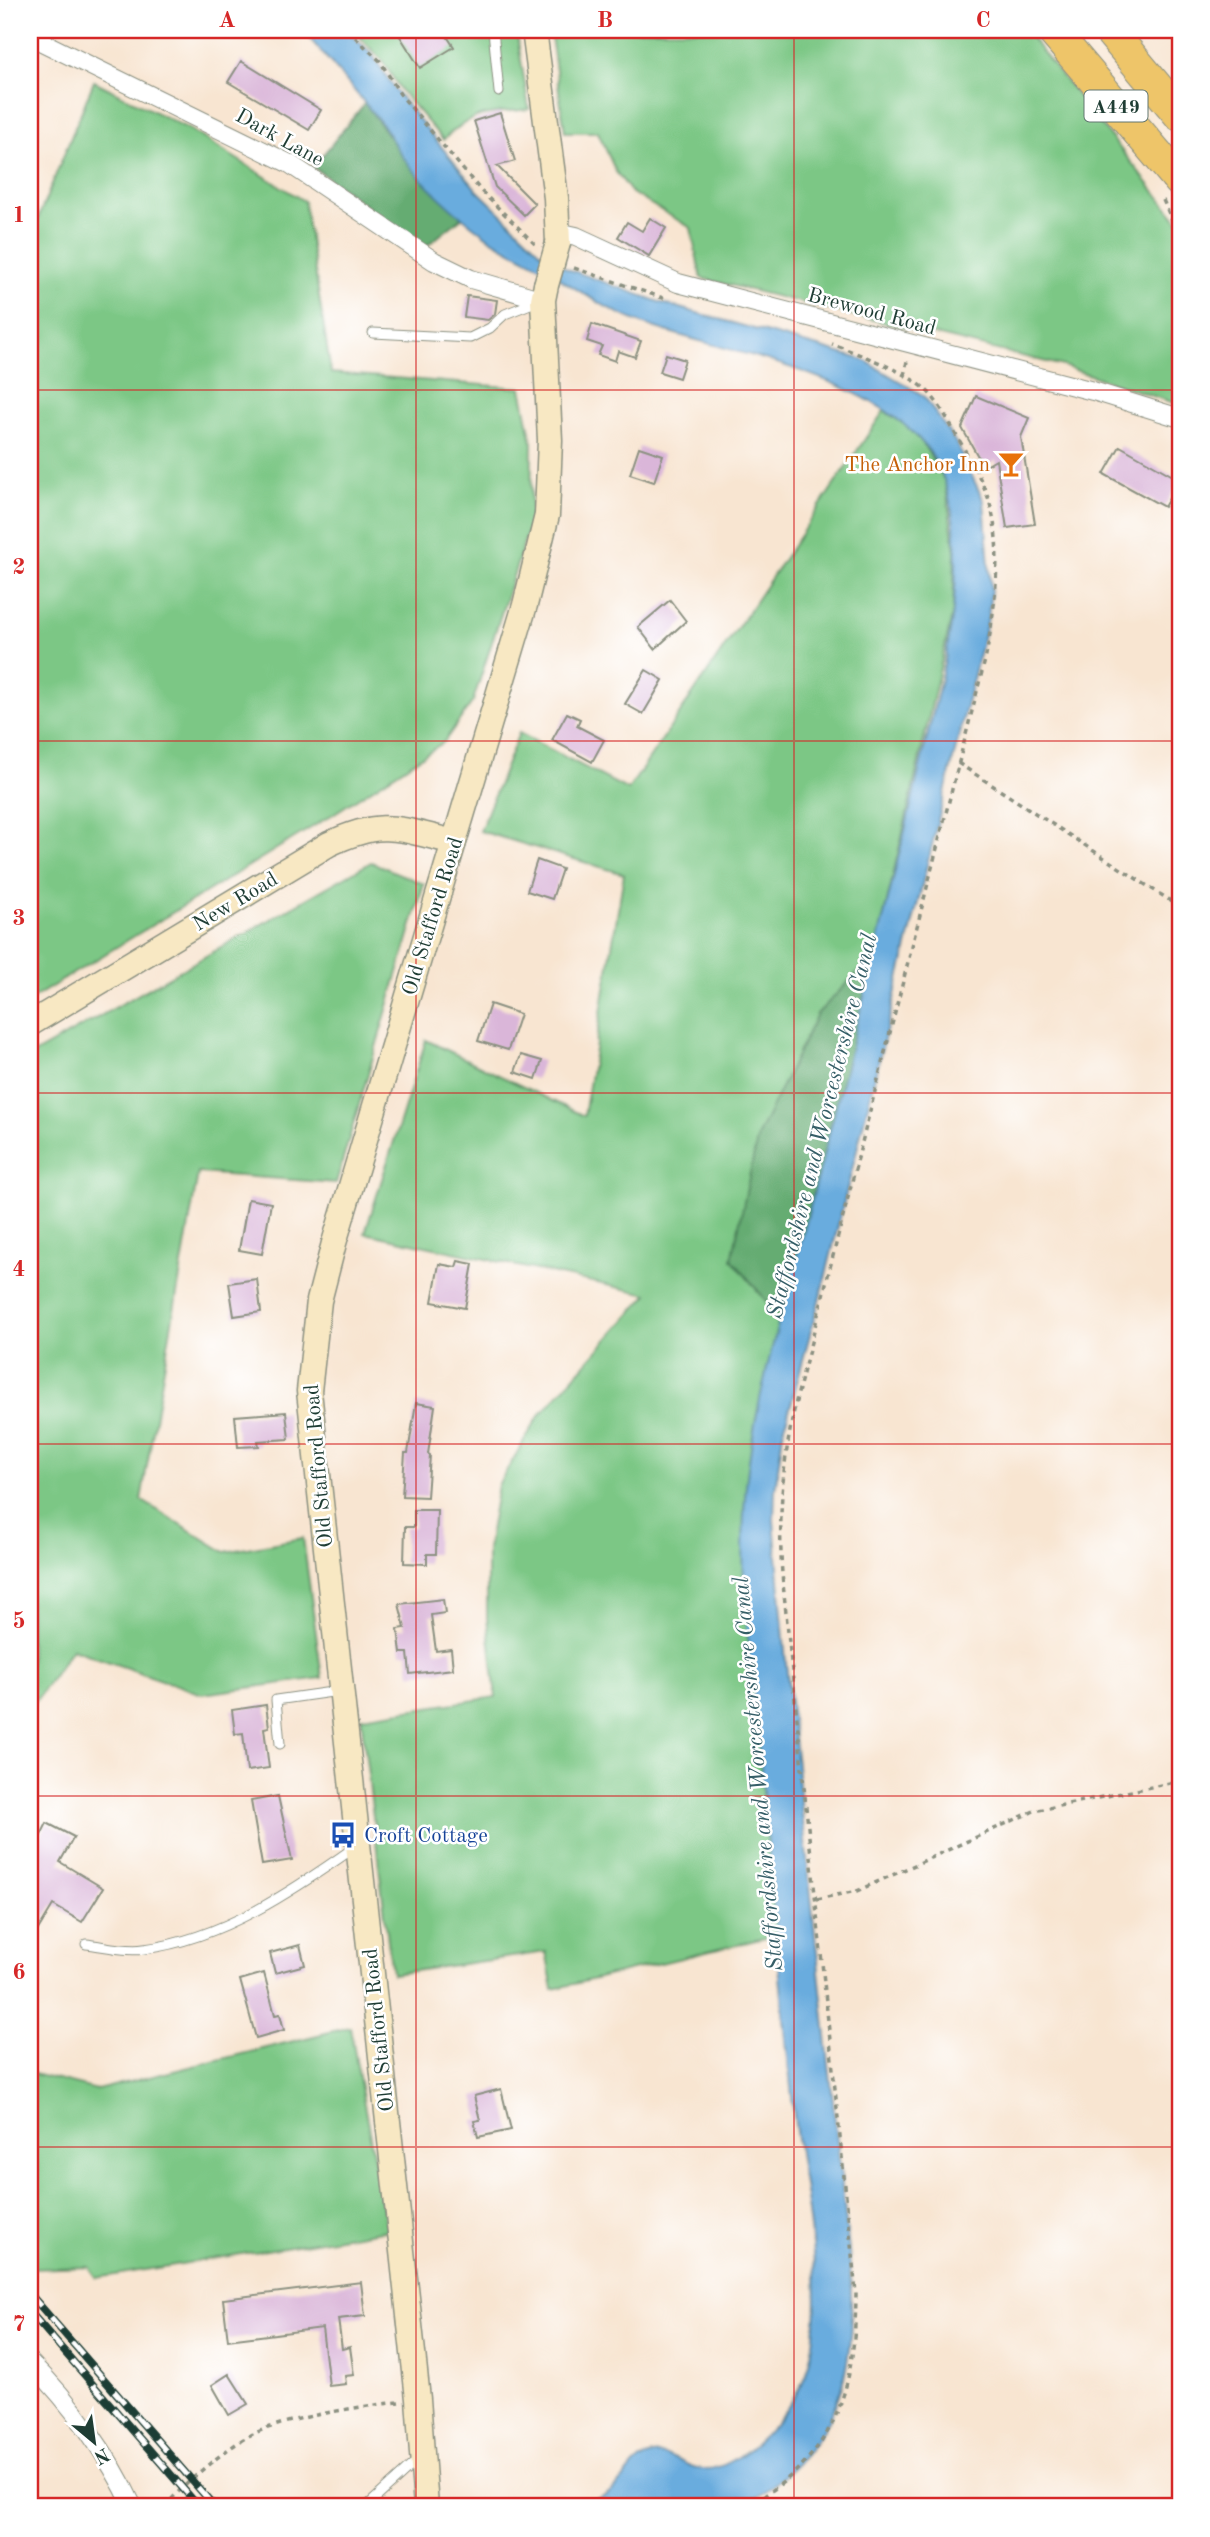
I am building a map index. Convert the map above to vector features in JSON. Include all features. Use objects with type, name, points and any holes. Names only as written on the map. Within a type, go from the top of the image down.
[{"type":"highway","name":"A449","points":[[1052,30],[1172,185]]},
{"type":"highway","name":"A449","points":[[1109,30],[1180,115]]},
{"type":"street","points":[[534,30],[558,237]]},
{"type":"street","name":"Dark Lane","points":[[30,33],[41,42],[290,164],[433,261],[471,279],[545,292]]},
{"type":"street","name":"Brewood Road","points":[[558,237],[576,236],[678,283],[1093,391],[1180,418]]},
{"type":"street","name":"Old Stafford Road","points":[[426,2507],[418,2399],[311,1432],[312,1349],[334,1242],[525,605],[547,515],[550,440],[545,292],[558,237]]},
{"type":"street","name":"New Road","points":[[30,1024],[329,844],[361,829],[389,827],[454,842]]},
{"type":"street","points":[[30,2362],[88,2433],[121,2480],[134,2507]]},
{"type":"lane","points":[[493,30],[499,92]]},
{"type":"lane","points":[[373,332],[470,338],[490,328],[505,314],[545,292]]},
{"type":"lane","points":[[280,1744],[276,1700],[340,1691]]},
{"type":"lane","points":[[86,1944],[141,1950],[178,1942],[245,1916],[302,1885],[358,1846]]},
{"type":"lane","points":[[366,2507],[412,2465],[423,2462]]},
{"type":"path","points":[[1172,185],[1163,200],[1180,239]]},
{"type":"path","points":[[746,2507],[790,2478],[814,2453],[830,2430],[845,2397],[854,2359],[856,2293],[782,1574],[779,1506],[782,1473],[797,1397],[986,656],[993,619],[995,582],[992,513],[968,457]]},
{"type":"path","points":[[958,763],[1180,907]]},
{"type":"path","points":[[817,1899],[857,1891],[1034,1811],[1180,1782]]},
{"type":"path","points":[[165,2507],[199,2473],[255,2433],[357,2407],[418,2399]]},
{"type":"green space","points":[[353,30],[516,30],[529,109],[473,118],[443,140],[401,91],[382,60]]},
{"type":"green space","points":[[550,30],[1025,30],[1180,223],[1180,405],[1063,366],[701,278],[691,228],[632,193],[616,172],[598,132],[565,132]]},
{"type":"green space","points":[[94,81],[189,129],[304,201],[331,373],[521,388],[532,442],[531,521],[473,701],[444,742],[327,818],[30,1000],[30,238]]},
{"type":"green space","points":[[365,103],[407,162],[463,217],[424,248],[313,167]]},
{"type":"green space","points":[[884,411],[907,426],[922,442],[945,481],[955,552],[953,611],[875,955],[817,1014],[732,1259],[781,1319],[765,1380],[751,1666],[777,1935],[553,1989],[546,1952],[392,1974],[361,1717],[496,1697],[487,1618],[487,1549],[498,1485],[539,1416],[648,1294],[365,1233],[426,1040],[584,1116],[624,874],[480,831],[519,733],[628,790]]},
{"type":"green space","points":[[371,862],[424,884],[336,1183],[198,1173],[141,1500],[225,1552],[303,1538],[322,1678],[202,1694],[72,1649],[30,1709],[30,1056]]},
{"type":"green space","points":[[875,955],[781,1319],[732,1259],[758,1135],[817,1014]]},
{"type":"green space","points":[[350,2027],[387,2230],[97,2278],[89,2267],[30,2269],[30,2073],[97,2090]]},
{"type":"water","points":[[302,30],[345,30],[371,53],[398,94],[476,189],[543,254],[568,269],[662,303],[864,360],[924,396],[956,443],[984,501],[991,591],[988,618],[824,1283],[783,1433],[775,1490],[774,1520],[786,1663],[849,2251],[849,2345],[837,2402],[824,2428],[806,2453],[783,2477],[750,2501],[733,2507],[557,2507],[601,2497],[618,2485],[637,2463],[646,2457],[669,2456],[703,2469],[717,2467],[732,2460],[762,2437],[787,2408],[803,2381],[811,2353],[816,2288],[790,2078],[749,1650],[744,1576],[744,1504],[753,1436],[766,1372],[863,1000],[942,673],[955,596],[953,520],[945,483],[927,448],[897,419],[859,395],[816,376],[644,324],[603,305],[485,235],[443,201],[414,171],[381,123]]},
{"type":"building","points":[[396,30],[443,30],[454,47],[420,68]]},
{"type":"building","points":[[241,61],[321,110],[309,130],[228,82]]},
{"type":"building","points":[[500,113],[515,161],[497,166],[535,204],[524,215],[495,187],[474,121]]},
{"type":"building","points":[[650,218],[666,228],[649,256],[618,237],[627,222],[642,231]]},
{"type":"building","points":[[467,296],[497,300],[495,314],[488,320],[464,317]]},
{"type":"building","points":[[592,324],[641,341],[635,357],[618,351],[615,361],[598,355],[602,346],[587,341]]},
{"type":"building","points":[[666,354],[685,360],[679,378],[660,372]]},
{"type":"building","name":"The Anchor Inn","points":[[976,396],[1029,418],[1021,437],[1035,524],[1007,528],[996,460],[984,467],[962,428]]},
{"type":"building","points":[[1120,446],[1180,480],[1164,507],[1104,474]]},
{"type":"building","points":[[639,447],[663,455],[654,482],[630,474]]},
{"type":"building","points":[[670,600],[686,621],[655,649],[638,627]]},
{"type":"building","points":[[646,670],[663,680],[643,714],[625,704]]},
{"type":"building","points":[[567,713],[580,719],[577,726],[604,740],[592,762],[552,740]]},
{"type":"building","points":[[537,860],[562,869],[552,899],[527,891]]},
{"type":"building","points":[[490,1004],[520,1014],[508,1050],[478,1041]]},
{"type":"building","points":[[521,1055],[542,1061],[536,1079],[515,1072]]},
{"type":"building","points":[[248,1199],[271,1203],[262,1254],[239,1250]]},
{"type":"building","points":[[458,1261],[473,1264],[465,1308],[432,1302],[439,1264],[456,1267]]},
{"type":"building","points":[[257,1279],[261,1312],[234,1316],[229,1283]]},
{"type":"building","points":[[416,1403],[435,1406],[428,1454],[427,1497],[402,1496],[405,1453],[408,1453]]},
{"type":"building","points":[[286,1412],[289,1439],[258,1441],[259,1446],[238,1447],[235,1416]]},
{"type":"building","points":[[414,1510],[437,1510],[436,1554],[427,1554],[427,1564],[404,1563],[405,1527],[414,1527]]},
{"type":"building","points":[[443,1599],[445,1613],[431,1615],[436,1651],[451,1649],[453,1669],[410,1674],[408,1653],[401,1653],[398,1629],[405,1628],[399,1604]]},
{"type":"building","points":[[266,1705],[269,1727],[264,1728],[269,1768],[247,1771],[243,1733],[235,1734],[232,1710]]},
{"type":"building","points":[[278,1796],[292,1860],[262,1865],[251,1801]]},
{"type":"building","points":[[47,1823],[74,1837],[60,1862],[103,1888],[82,1922],[53,1905],[30,1943],[30,1857]]},
{"type":"building","points":[[300,1945],[305,1965],[275,1973],[270,1953]]},
{"type":"building","points":[[264,1973],[275,2015],[280,2014],[284,2030],[256,2038],[240,1980]]},
{"type":"building","points":[[501,2089],[511,2130],[478,2137],[474,2121],[480,2120],[474,2096]]},
{"type":"building","points":[[361,2282],[365,2316],[338,2319],[342,2349],[350,2347],[354,2375],[345,2376],[346,2384],[329,2386],[322,2328],[228,2340],[223,2299]]},
{"type":"building","points":[[229,2374],[248,2404],[229,2415],[212,2385]]},
{"type":"railway","points":[[30,2294],[215,2507]]},
{"type":"railway","points":[[30,2312],[199,2507]]},
{"type":"place","name":"The Anchor Inn","points":[[1011,464]]},
{"type":"place","name":"Croft Cottage","points":[[343,1835]]},
{"type":"water label","name":"Staffordshire and Worcestershire Canal","points":[[821,1126]]},
{"type":"water label","name":"Staffordshire and Worcestershire Canal","points":[[757,1774]]}]
